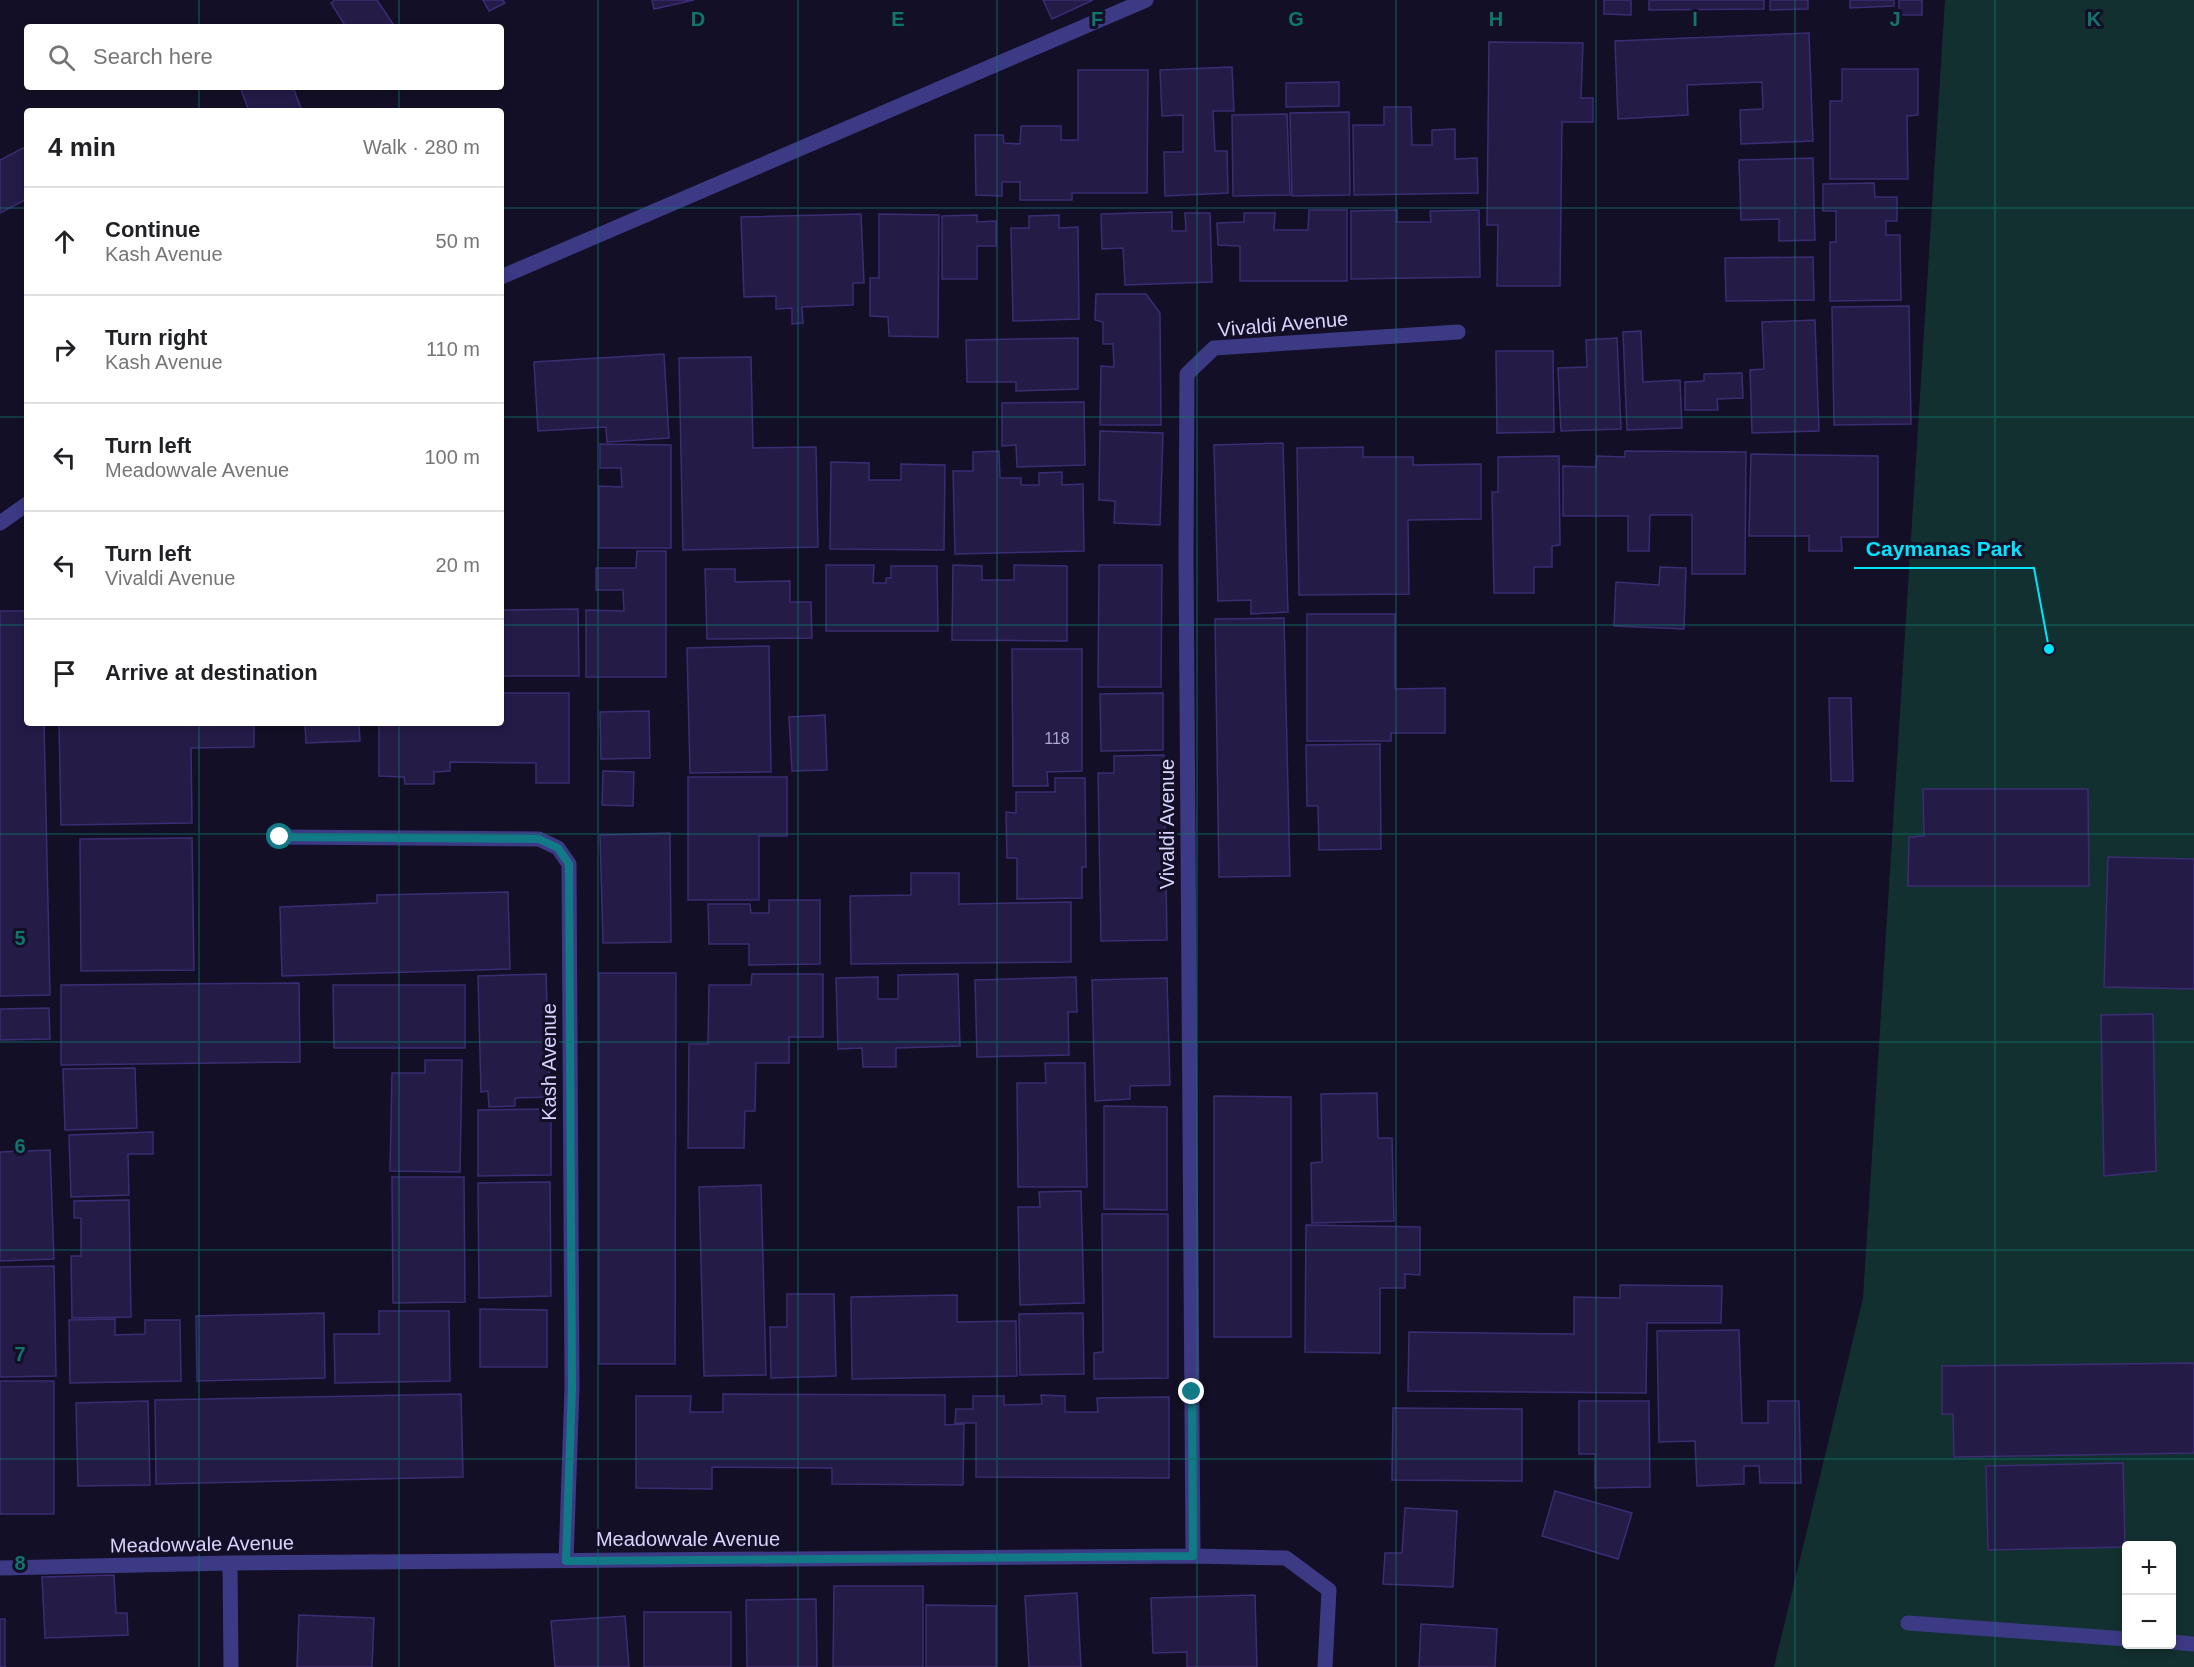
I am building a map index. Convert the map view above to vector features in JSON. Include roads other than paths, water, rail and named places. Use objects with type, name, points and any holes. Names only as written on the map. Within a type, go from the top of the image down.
[{"type":"street","points":[[504,276],[1146,0]]},
{"type":"street","name":"Vivaldi Avenue","points":[[1193,1556],[1186,558],[1187,374],[1214,348],[1458,332]]},
{"type":"street","points":[[0,524],[24,506]]},
{"type":"street","name":"Kash Avenue","points":[[280,837],[539,839],[558,848],[569,864],[572,1388],[566,1561]]},
{"type":"street","name":"Meadowvale Avenue","points":[[0,1568],[230,1563],[1193,1556],[1286,1558],[1329,1590],[1325,1667]]},
{"type":"street","points":[[230,1563],[231,1667]]},
{"type":"street","points":[[1908,1623],[2122,1639]]},
{"type":"street","points":[[2176,1642],[2194,1644]]},
{"type":"place","name":"Caymanas Park","points":[[2049,649]]}]
